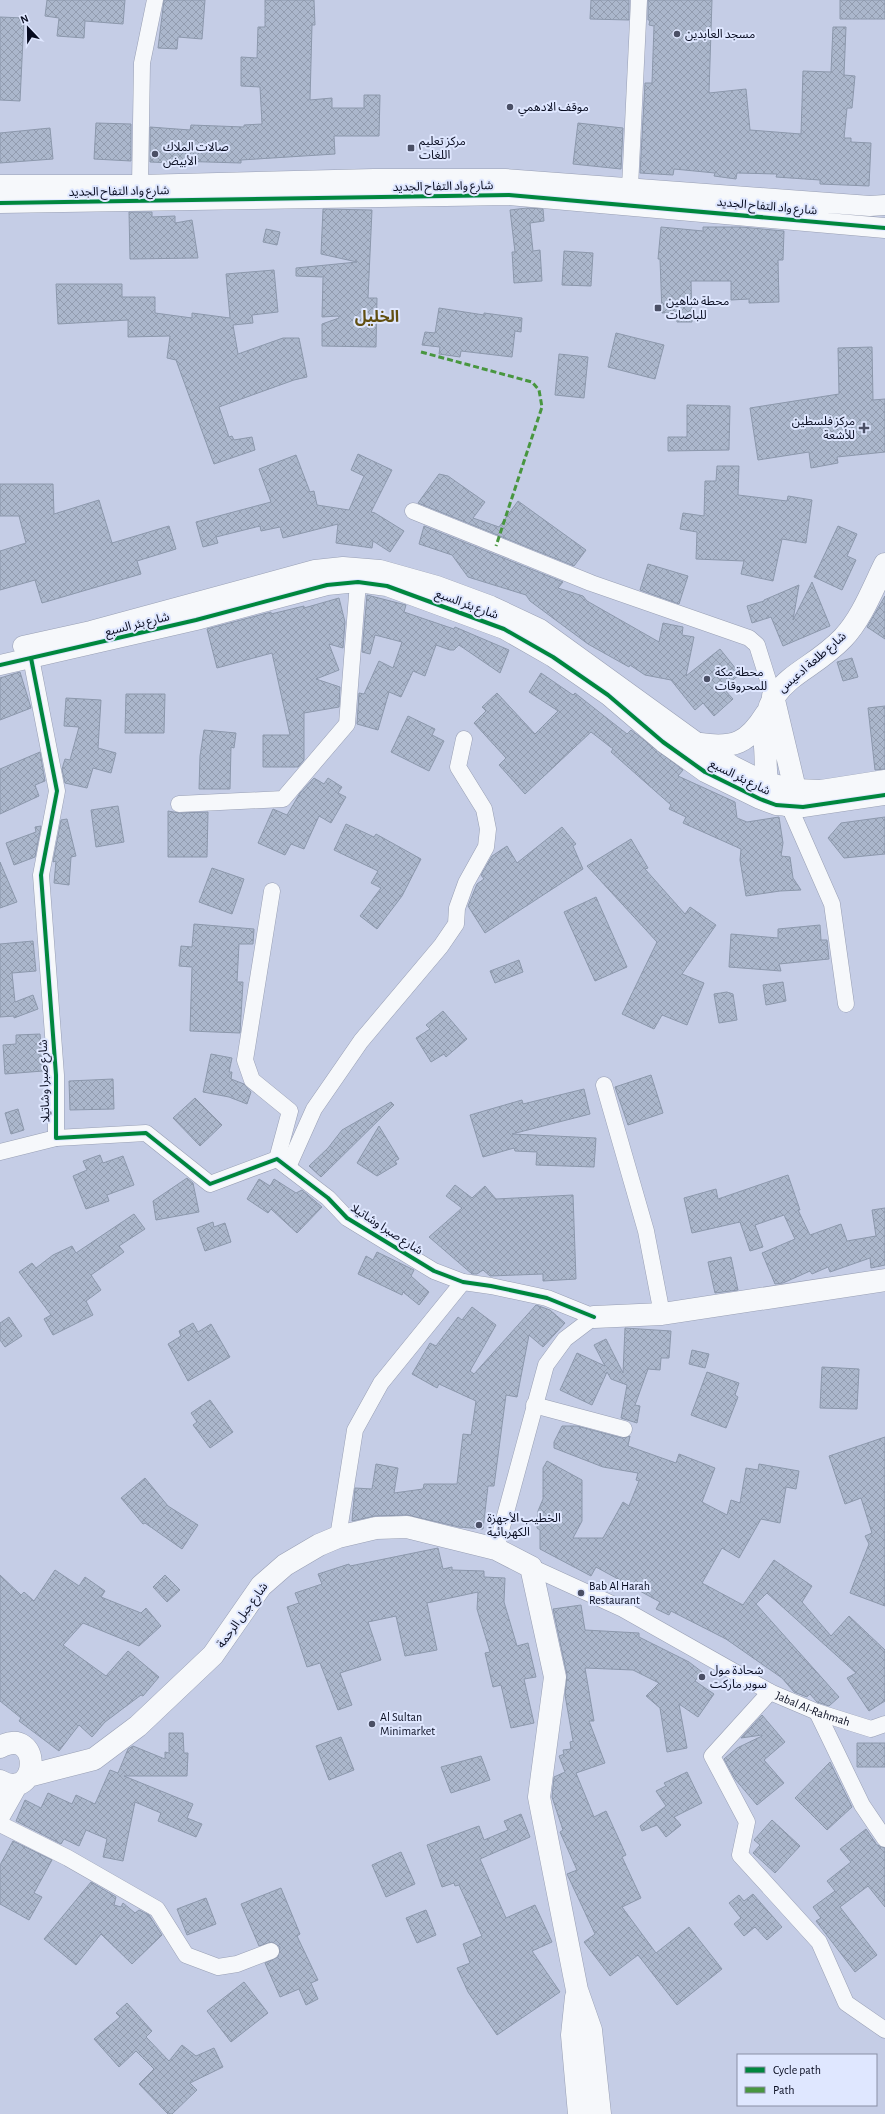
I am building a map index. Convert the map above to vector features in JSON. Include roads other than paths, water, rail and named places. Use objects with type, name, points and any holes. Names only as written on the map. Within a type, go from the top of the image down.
[{"type":"main road","name":"شارع طلعة ادعيس","points":[[792,798],[770,705],[786,682],[827,652],[844,637],[857,619],[885,564]]},
{"type":"main road","points":[[700,744],[716,746],[747,738],[756,731],[770,705]]},
{"type":"main road","points":[[770,705],[764,738],[768,783],[792,798]]},
{"type":"main road","points":[[594,1317],[662,1314],[885,1280]]},
{"type":"main road","name":"شارع جبل الرحمة","points":[[13,1760],[66,1762],[94,1759],[138,1726],[213,1655],[261,1586],[301,1554],[338,1537],[376,1528],[407,1527],[496,1549],[531,1567]]},
{"type":"main road","points":[[531,1567],[555,1677],[539,1797],[577,1990],[591,2030],[600,2114]]},
{"type":"main road","points":[[0,1814],[13,1760]]},
{"type":"main road","points":[[577,1990],[572,2035],[579,2114]]},
{"type":"street","points":[[140,185],[142,63],[155,0]]},
{"type":"street","points":[[630,187],[639,0]]},
{"type":"street","name":"شارع واد التفاح الجديد","points":[[0,184],[140,185],[374,179],[505,179],[630,187],[870,206],[885,205]]},
{"type":"street","name":"شارع واد التفاح الجديد","points":[[0,203],[509,195],[885,228]]},
{"type":"street","points":[[414,511],[591,583],[749,638],[757,645],[770,705]]},
{"type":"street","name":"شارع بئر السبع","points":[[0,651],[91,630],[315,570],[343,566],[380,570],[437,586],[491,606],[540,629],[700,744],[733,766],[768,783]]},
{"type":"street","points":[[179,804],[283,799],[347,724],[358,582]]},
{"type":"street","name":"شارع بئر السبع","points":[[0,665],[62,652],[196,620],[327,585],[358,582],[387,586],[504,628],[553,657],[608,695],[664,742],[705,772],[760,799],[776,805],[792,798],[820,790],[885,780]]},
{"type":"street","name":"شارع صبرا وشاتيلا","points":[[31,658],[58,791],[41,875],[56,1075],[56,1138],[146,1133],[210,1184],[282,1163],[328,1198],[348,1218],[424,1265],[463,1282],[491,1286],[547,1298],[594,1317]]},
{"type":"street","points":[[282,1163],[314,1109],[360,1041],[441,946],[456,924],[457,908],[466,882],[486,847],[488,829],[484,809],[458,767],[464,739]]},
{"type":"street","name":"شارع بئر السبع","points":[[792,798],[804,807],[885,795]]},
{"type":"street","points":[[792,798],[832,904],[846,1004]]},
{"type":"street","points":[[272,891],[245,1060],[252,1080],[290,1111],[282,1163]]},
{"type":"street","points":[[604,1085],[646,1231],[662,1314]]},
{"type":"street","points":[[0,1152],[56,1138]]},
{"type":"street","points":[[338,1537],[356,1430],[381,1383],[463,1282]]},
{"type":"street","points":[[496,1549],[546,1365],[565,1339],[594,1317]]},
{"type":"street","points":[[534,1405],[624,1429]]},
{"type":"street","name":"Jabal Al-Rahmah","points":[[531,1567],[623,1609],[770,1692],[817,1712],[871,1729],[885,1724]]},
{"type":"street","points":[[770,1692],[712,1756],[747,1822],[740,1855],[819,1942],[846,2003],[885,2030]]},
{"type":"street","points":[[817,1712],[862,1805],[885,1839]]},
{"type":"street","points":[[0,1824],[68,1858],[157,1909],[186,1955],[218,1967],[237,1964],[271,1951]]},
{"type":"place","name":"مسجد العابدين","points":[[677,34]]},
{"type":"place","name":"موقف الادهمي","points":[[510,107]]},
{"type":"place","name":"مركز تعليم اللغات","points":[[411,148]]},
{"type":"place","name":"صالات الملاك الأبيض","points":[[155,154]]},
{"type":"place","name":"محطة شاهين للباصات","points":[[658,308]]},
{"type":"place","name":"مركز فلسطين للأشعة","points":[[864,428]]},
{"type":"place","name":"محطة مكة للمحروقات","points":[[707,679]]},
{"type":"place","name":"الخطيب الأجهزة الكهربائية","points":[[479,1525]]},
{"type":"place","name":"Bab Al Harah Restaurant","points":[[581,1593]]},
{"type":"place","name":"شحادة مول سوبر ماركت","points":[[702,1677]]},
{"type":"place","name":"Al Sultan Minimarket","points":[[372,1724]]},
{"type":"district","name":"الخليل","points":[[377,316]]}]
